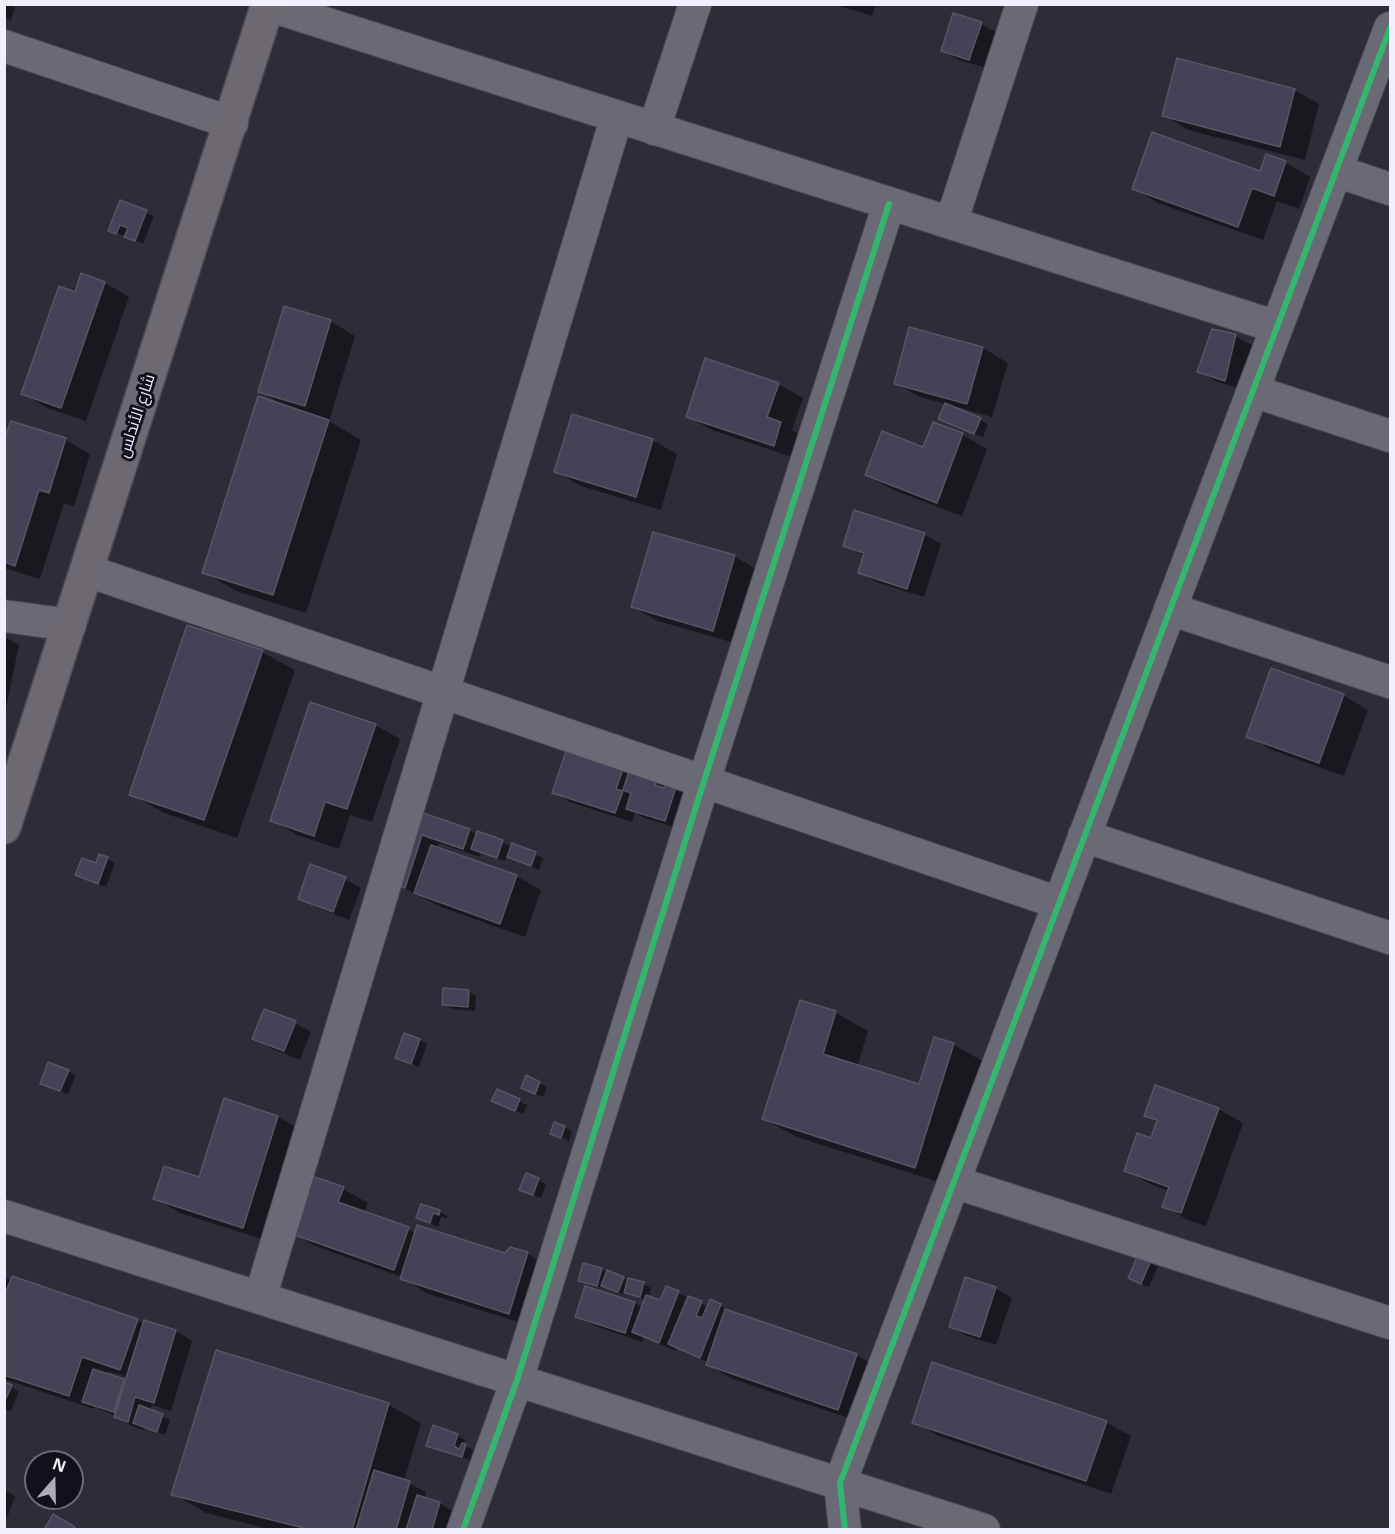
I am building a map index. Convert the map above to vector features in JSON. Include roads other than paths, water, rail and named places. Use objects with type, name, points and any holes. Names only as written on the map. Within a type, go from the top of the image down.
[{"type":"main road","name":"شارع الأندلس","points":[[4,827],[232,123],[268,5]]},
{"type":"street","points":[[654,129],[694,4]]},
{"type":"street","points":[[951,224],[1022,4]]},
{"type":"street","points":[[268,5],[1277,327]]},
{"type":"street","points":[[844,1530],[840,1483],[1390,27]]},
{"type":"street","points":[[4,46],[232,123]]},
{"type":"street","points":[[260,1298],[617,116]]},
{"type":"street","points":[[1336,171],[1390,189]]},
{"type":"street","points":[[463,1530],[517,1380],[704,782],[889,204]]},
{"type":"street","points":[[1253,391],[1390,436]]},
{"type":"street","points":[[88,571],[1059,903]]},
{"type":"street","points":[[1170,609],[1390,682]]},
{"type":"street","points":[[4,616],[70,625]]},
{"type":"street","points":[[1084,836],[1390,938]]},
{"type":"street","points":[[954,1182],[1390,1323]]},
{"type":"street","points":[[4,1216],[984,1530]]}]
